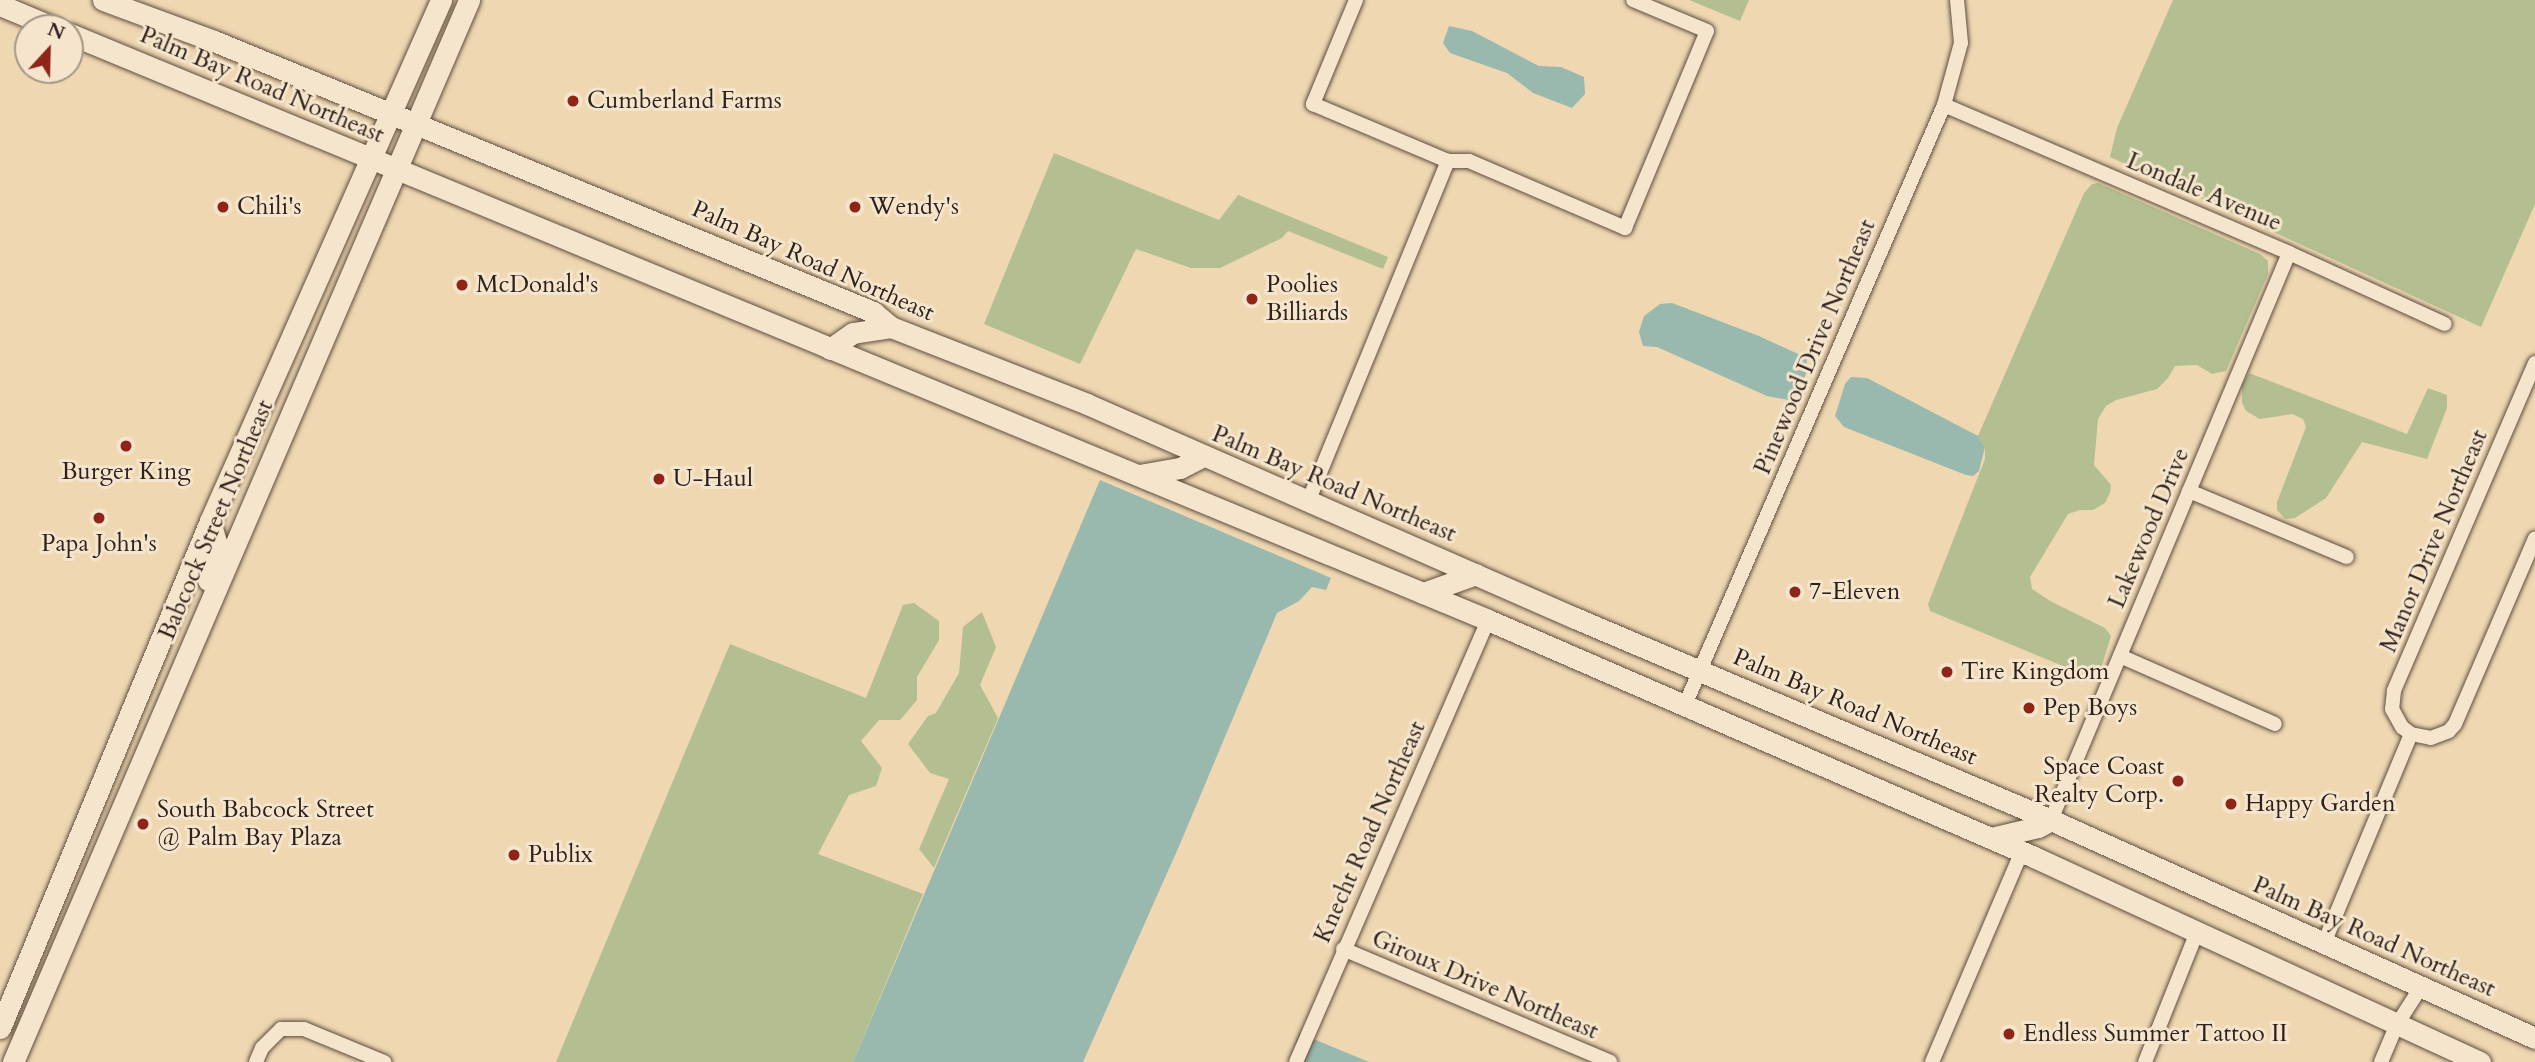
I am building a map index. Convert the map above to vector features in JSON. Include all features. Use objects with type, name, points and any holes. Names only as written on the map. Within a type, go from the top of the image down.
[{"type":"main road","name":"Palm Bay Road Northeast","points":[[103,0],[214,41],[873,312],[891,327],[1087,404],[1308,502],[2051,820],[2535,1038]]},
{"type":"main road","name":"Babcock Street Northeast","points":[[0,1028],[210,521],[441,0]]},
{"type":"main road","name":"Babcock Street Northeast","points":[[13,1062],[469,0]]},
{"type":"main road","points":[[0,5],[22,14]]},
{"type":"main road","name":"Palm Bay Road Northeast","points":[[84,40],[1488,620],[1991,838],[2396,1026],[2480,1062]]},
{"type":"main road","points":[[830,349],[853,333],[891,327]]},
{"type":"main road","points":[[1137,475],[1180,468],[1204,456]]},
{"type":"main road","points":[[188,652],[194,616],[214,566],[216,542],[210,521]]},
{"type":"main road","points":[[1423,593],[1476,574]]},
{"type":"main road","points":[[99,861],[94,840],[112,793],[110,765]]},
{"type":"main road","points":[[1991,838],[2038,827],[2051,820]]},
{"type":"main road","points":[[2022,852],[2046,835],[2071,829]]},
{"type":"main road","points":[[69,932],[80,886],[70,863]]},
{"type":"street","points":[[1356,0],[1312,104],[1448,160],[1469,160],[1625,228],[1707,30],[1633,0]]},
{"type":"street","name":"Pinewood Drive Northeast","points":[[1685,705],[1944,105],[1961,43],[1957,0]]},
{"type":"street","name":"Londale Avenue","points":[[1944,105],[2289,253],[2445,324]]},
{"type":"street","points":[[1308,502],[1448,160]]},
{"type":"street","name":"Lakewood Drive","points":[[2051,820],[2289,253]]},
{"type":"street","name":"Manor Drive Northeast","points":[[2411,734],[2402,727],[2392,709],[2394,691],[2535,363]]},
{"type":"street","points":[[2189,491],[2347,557]]},
{"type":"street","points":[[2324,943],[2411,734],[2431,738],[2449,731],[2455,724],[2535,538]]},
{"type":"street","name":"Knecht Road Northeast","points":[[1296,1062],[1488,620]]},
{"type":"street","points":[[2120,656],[2275,724]]},
{"type":"street","points":[[1932,1062],[2022,852]]},
{"type":"street","points":[[2145,1062],[2197,932]]},
{"type":"street","name":"Giroux Drive Northeast","points":[[1343,949],[1610,1062]]},
{"type":"street","points":[[2381,1062],[2396,1026],[2421,987]]},
{"type":"street","points":[[256,1062],[262,1048],[281,1029],[304,1029],[384,1062]]},
{"type":"green space","points":[[1689,0],[1749,0],[1740,21]]},
{"type":"green space","points":[[2173,0],[2535,0],[2535,204],[2481,327],[2110,157],[2117,128]]},
{"type":"green space","points":[[1054,153],[1219,220],[1238,195],[1388,257],[1383,269],[1288,231],[1282,238],[1220,268],[1191,268],[1136,249],[1080,364],[984,324]]},
{"type":"green space","points":[[2098,183],[2260,254],[2268,261],[2268,274],[2226,371],[2212,374],[2197,365],[2175,366],[2157,389],[2116,400],[2106,406],[2098,419],[2094,465],[2111,485],[2110,493],[2105,503],[2093,510],[2068,514],[2030,577],[2032,589],[2105,628],[2111,636],[2100,672],[2092,678],[1930,611],[1928,604],[1985,459],[1985,447],[1978,436],[2084,193],[2092,184]]},
{"type":"green space","points":[[2249,373],[2407,434],[2428,388],[2447,395],[2447,408],[2427,459],[2362,442],[2326,498],[2295,518],[2285,519],[2277,510],[2277,502],[2306,427],[2303,419],[2292,414],[2260,419],[2246,411],[2242,403],[2242,385]]},
{"type":"green space","points":[[914,603],[939,621],[939,640],[917,677],[917,700],[900,720],[879,720],[861,741],[882,768],[876,786],[849,795],[818,854],[923,894],[853,1062],[556,1062],[730,644],[866,698],[903,605]]},
{"type":"green space","points":[[982,612],[996,647],[980,685],[998,718],[934,868],[919,849],[949,779],[930,773],[908,744],[928,716],[936,713],[959,673],[963,627]]},
{"type":"water","points":[[1449,26],[1472,31],[1539,66],[1561,67],[1584,77],[1585,94],[1572,108],[1533,93],[1507,73],[1450,53],[1443,43]]},
{"type":"water","points":[[1672,303],[1759,336],[1807,358],[1806,374],[1793,401],[1767,396],[1657,347],[1643,346],[1639,332],[1644,316],[1660,304]]},
{"type":"water","points":[[1851,377],[1867,378],[1978,436],[1985,447],[1979,471],[1973,476],[1966,475],[1844,427],[1835,416],[1845,384]]},
{"type":"water","points":[[1100,480],[1331,578],[1326,590],[1312,587],[1299,601],[1277,613],[1180,844],[1083,1062],[853,1062]]},
{"type":"water","points":[[1299,1033],[1369,1062],[1289,1062]]},
{"type":"place","name":"Cumberland Farms","points":[[573,101]]},
{"type":"place","name":"Chili's","points":[[223,207]]},
{"type":"place","name":"Wendy's","points":[[855,207]]},
{"type":"place","name":"McDonald's","points":[[462,285]]},
{"type":"place","name":"Poolies Billiards","points":[[1252,299]]},
{"type":"place","name":"Burger King","points":[[126,446]]},
{"type":"place","name":"U-Haul","points":[[659,479]]},
{"type":"place","name":"Papa John's","points":[[99,518]]},
{"type":"place","name":"7-Eleven","points":[[1795,592]]},
{"type":"place","name":"Tire Kingdom","points":[[1947,672]]},
{"type":"place","name":"Pep Boys","points":[[2029,708]]},
{"type":"place","name":"Space Coast Realty Corp.","points":[[2178,781]]},
{"type":"place","name":"Happy Garden","points":[[2231,804]]},
{"type":"place","name":"South Babcock Street @ Palm Bay Plaza","points":[[143,824]]},
{"type":"place","name":"Publix","points":[[514,855]]},
{"type":"place","name":"Endless Summer Tattoo II","points":[[2009,1034]]}]
